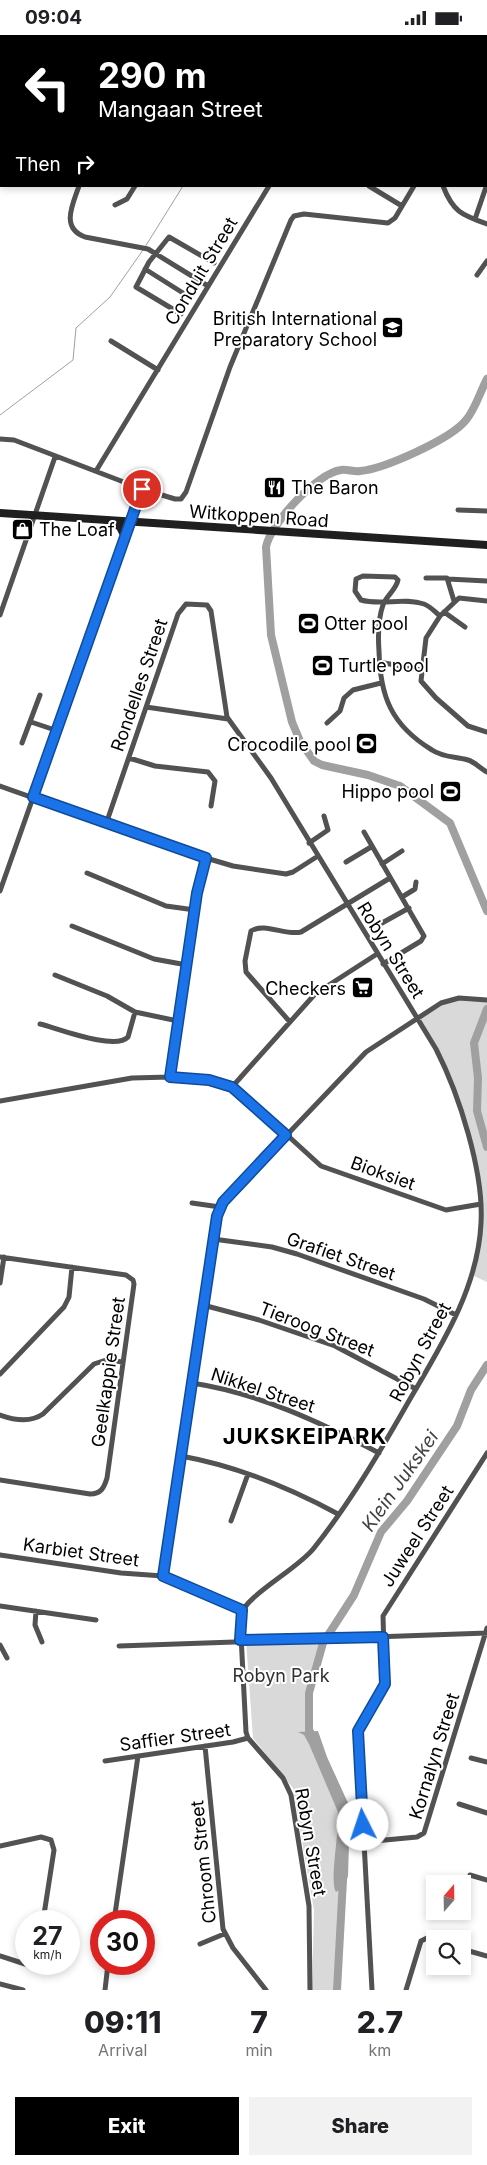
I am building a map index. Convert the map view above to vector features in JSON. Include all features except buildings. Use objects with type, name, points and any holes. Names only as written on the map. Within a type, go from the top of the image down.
[{"type":"main road","name":"Witkoppen Road","points":[[0,513],[281,533],[487,545]]},
{"type":"main road","points":[[112,521],[120,527],[126,539]]},
{"type":"street","points":[[79,187],[69,213],[70,223],[75,232],[85,237],[148,249],[208,286]]},
{"type":"street","points":[[115,205],[127,199],[134,187]]},
{"type":"street","name":"Conduit Street","points":[[96,471],[268,187]]},
{"type":"street","points":[[371,187],[402,206]]},
{"type":"street","points":[[0,439],[14,440],[54,457],[142,489],[181,499],[186,492],[230,367],[290,220],[294,216],[304,214],[386,224],[393,221],[413,187]]},
{"type":"street","points":[[444,187],[454,208],[461,214],[487,224]]},
{"type":"street","points":[[475,219],[486,187]]},
{"type":"street","points":[[181,314],[136,287],[145,269],[166,239],[171,238],[214,263]]},
{"type":"street","points":[[476,275],[487,261]]},
{"type":"street","points":[[145,269],[183,293]]},
{"type":"street","points":[[111,341],[158,369]]},
{"type":"street","points":[[0,615],[54,457]]},
{"type":"street","points":[[0,891],[126,539],[142,489]]},
{"type":"street","points":[[458,510],[487,511]]},
{"type":"street","points":[[465,627],[421,603],[395,601],[383,604],[359,598],[355,591],[356,579],[363,576],[398,578],[396,587],[383,604],[379,636],[381,683],[392,711],[411,733],[436,752],[446,757],[470,761],[487,772]]},
{"type":"street","points":[[426,578],[443,577],[448,579],[487,581]]},
{"type":"street","points":[[448,579],[454,601]]},
{"type":"street","points":[[487,601],[461,598],[454,601],[442,614],[425,640],[420,681],[468,726],[487,732]]},
{"type":"street","name":"Rondelles Street","points":[[106,824],[180,610],[186,604],[204,604],[211,611],[228,719]]},
{"type":"street","points":[[379,662],[421,670]]},
{"type":"street","points":[[327,723],[340,711],[344,698],[357,689],[381,683]]},
{"type":"street","points":[[22,743],[40,695]]},
{"type":"street","points":[[146,707],[228,719]]},
{"type":"street","name":"Robyn Street","points":[[228,719],[271,778],[436,1049],[454,1090],[473,1158],[481,1204],[481,1228],[467,1291],[416,1389],[379,1453],[306,1557],[242,1610]]},
{"type":"street","points":[[30,722],[58,731]]},
{"type":"street","points":[[129,757],[155,766],[208,771],[214,781],[211,806]]},
{"type":"street","points":[[0,786],[206,858],[233,865],[286,874],[293,872],[318,856]]},
{"type":"street","points":[[309,843],[329,829],[324,816]]},
{"type":"street","points":[[364,832],[371,847],[424,935],[423,939],[383,964]]},
{"type":"street","points":[[346,862],[371,847]]},
{"type":"street","points":[[382,865],[402,851]]},
{"type":"street","points":[[170,1077],[198,885],[206,858]]},
{"type":"street","points":[[87,873],[166,906],[195,910]]},
{"type":"street","points":[[290,1022],[246,972],[250,932],[258,928],[299,933],[390,877]]},
{"type":"street","points":[[402,897],[415,889],[416,882]]},
{"type":"street","points":[[382,923],[408,908]]},
{"type":"street","points":[[72,926],[157,960],[187,965]]},
{"type":"street","points":[[0,1101],[124,1079],[170,1077],[209,1080],[232,1087],[320,991],[377,954]]},
{"type":"street","points":[[55,975],[107,996],[136,1012],[178,1021]]},
{"type":"street","points":[[163,1576],[213,1239],[220,1207],[366,1052],[448,1000],[459,998],[487,1000]]},
{"type":"street","points":[[40,1023],[80,1036],[120,1042],[128,1037],[136,1012]]},
{"type":"street","name":"Bioksiet","points":[[232,1087],[321,1166],[418,1201],[449,1210],[481,1204]]},
{"type":"street","points":[[192,1203],[220,1207]]},
{"type":"street","name":"Grafiet Street","points":[[213,1239],[272,1247],[297,1254],[420,1298],[456,1315]]},
{"type":"street","points":[[0,1283],[2,1257]]},
{"type":"street","name":"Geelkappie Street","points":[[0,1480],[90,1494],[101,1491],[105,1483],[124,1362],[134,1282],[126,1275],[2,1257]]},
{"type":"street","points":[[0,1374],[68,1302],[72,1267]]},
{"type":"street","name":"Tieroog Street","points":[[204,1305],[259,1320],[335,1346],[416,1389]]},
{"type":"street","points":[[0,1415],[17,1419],[34,1419],[43,1413],[94,1363],[106,1360],[124,1362]]},
{"type":"street","name":"Nikkel Street","points":[[192,1383],[226,1390],[317,1421],[379,1453]]},
{"type":"street","name":"Juweel Street","points":[[372,1990],[358,1731],[385,1684],[382,1619],[386,1610],[487,1453]]},
{"type":"street","points":[[181,1456],[213,1462],[295,1491],[338,1514]]},
{"type":"street","points":[[231,1521],[248,1474]]},
{"type":"street","name":"Karbiet Street","points":[[0,1555],[121,1573],[163,1576],[242,1610]]},
{"type":"street","points":[[0,1606],[96,1620]]},
{"type":"street","points":[[242,1610],[240,1640],[244,1719],[248,1738]]},
{"type":"street","points":[[36,1611],[35,1625],[42,1642]]},
{"type":"street","points":[[119,1646],[240,1640],[383,1637],[486,1631]]},
{"type":"street","name":"Kornalyn Street","points":[[364,1841],[417,1837],[424,1833],[486,1631]]},
{"type":"street","points":[[0,1645],[7,1658]]},
{"type":"street","name":"Robyn Street","points":[[248,1738],[283,1778],[291,1795],[309,1906],[310,1990]]},
{"type":"street","name":"Saffier Street","points":[[105,1761],[248,1738]]},
{"type":"street","name":"Chroom Street","points":[[205,1746],[224,1934],[266,1990]]},
{"type":"street","points":[[116,1910],[138,1756]]},
{"type":"street","points":[[472,1758],[487,1762]]},
{"type":"street","points":[[459,1804],[487,1813]]},
{"type":"street","points":[[0,1846],[41,1837],[50,1838],[54,1845],[45,1910]]},
{"type":"street","points":[[471,1875],[487,1880]]},
{"type":"street","points":[[200,1944],[224,1934]]},
{"type":"street","points":[[406,1990],[421,1941],[426,1939]]},
{"type":"street","points":[[471,1952],[487,1956]]},
{"type":"street","points":[[0,1956],[15,1961]]},
{"type":"street","points":[[104,1990],[106,1975]]},
{"type":"street","points":[[1,1986],[22,1990]]},
{"type":"green space","points":[[448,999],[487,1001],[487,1282],[474,1276],[481,1247],[479,1184],[456,1089],[419,1017]]},
{"type":"green space","name":"Robyn Park","points":[[246,1640],[323,1643],[309,1693],[309,1729],[317,1742],[344,1807],[337,1990],[312,1990],[314,1910],[293,1788],[253,1738]]},
{"type":"shaded area","points":[[318,1731],[350,1812],[348,1876],[345,1886],[336,1892],[334,1886],[334,1866],[338,1812],[309,1744],[304,1735],[298,1732]]},
{"type":"waterway","points":[[145,247],[182,187]]},
{"type":"waterway","points":[[0,415],[73,360],[76,328],[110,297],[143,250]]},
{"type":"waterway","name":"Klein Jukskei","points":[[487,379],[472,411],[458,428],[432,444],[385,465],[358,471],[341,470],[331,473],[308,490],[285,513],[269,537],[266,547],[271,635],[292,722],[300,741],[314,761],[322,765],[368,775],[400,786],[450,823],[487,911]]},
{"type":"waterway","name":"Klein Jukskei","points":[[487,1009],[474,1043],[478,1078],[477,1111],[487,1147]]},
{"type":"waterway","name":"Klein Jukskei","points":[[314,1738],[309,1730],[309,1693],[323,1643],[354,1595],[381,1532],[407,1501],[457,1426],[471,1390],[487,1365]]},
{"type":"waterway","name":"Klein Jukskei","points":[[337,1990],[343,1880]]},
{"type":"place","name":"British International Preparatory School","points":[[393,328]]},
{"type":"place","name":"The Baron","points":[[275,487]]},
{"type":"place","name":"The Loaf","points":[[23,529]]},
{"type":"place","name":"Otter pool","points":[[308,623]]},
{"type":"place","name":"Turtle pool","points":[[322,665]]},
{"type":"place","name":"Crocodile pool","points":[[367,744]]},
{"type":"place","name":"Hippo pool","points":[[450,791]]},
{"type":"place","name":"Checkers","points":[[362,988]]},
{"type":"district","name":"JUKSKEIPARK","points":[[305,1436]]},
{"type":"route","points":[[142,489],[50,755],[33,797],[206,858],[197,893],[170,1077],[209,1080],[232,1087],[246,1097],[286,1135],[223,1202],[217,1216],[163,1576],[242,1610],[240,1616],[240,1640],[383,1637],[386,1681],[360,1725],[357,1739],[363,1825]]}]
